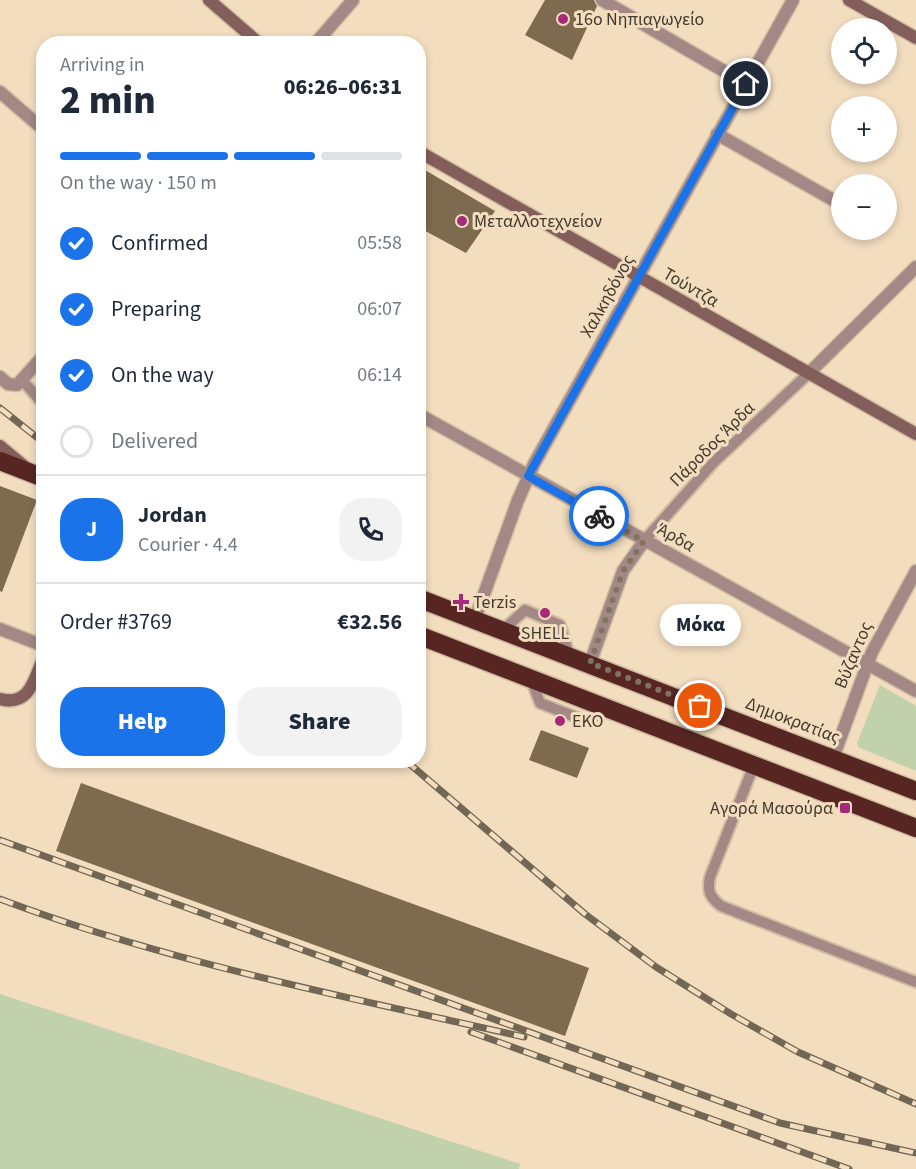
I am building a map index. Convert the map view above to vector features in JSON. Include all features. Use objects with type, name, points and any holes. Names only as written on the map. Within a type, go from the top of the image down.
[{"type":"highway","points":[[0,461],[36,475]]},
{"type":"highway","name":"Δημοκρατίας","points":[[426,601],[916,791]]},
{"type":"highway","points":[[426,638],[916,828]]},
{"type":"street","points":[[209,0],[251,36]]},
{"type":"street","points":[[322,36],[353,0]]},
{"type":"street","points":[[602,0],[746,84]]},
{"type":"street","name":"Χαλκηδόνος","points":[[475,619],[528,476],[793,0]]},
{"type":"street","points":[[849,0],[916,38]]},
{"type":"street","points":[[0,92],[36,123]]},
{"type":"street","points":[[717,134],[831,199]]},
{"type":"street","name":"Τούντζα","points":[[426,156],[916,434]]},
{"type":"street","points":[[808,374],[916,267]]},
{"type":"street","points":[[4,380],[17,385],[36,364]]},
{"type":"street","name":"Άρδα","points":[[426,419],[916,691]]},
{"type":"street","points":[[0,446],[36,474]]},
{"type":"street","points":[[590,663],[623,571],[644,541]]},
{"type":"street","name":"Βύζαντος","points":[[833,758],[867,663],[916,571]]},
{"type":"street","points":[[0,629],[36,643]]},
{"type":"street","points":[[0,699],[11,702],[22,699],[36,675]]},
{"type":"lane","name":"Πάροδος Άρδα","points":[[644,541],[713,463],[808,374]]},
{"type":"lane","points":[[22,380],[36,396]]},
{"type":"lane","points":[[503,630],[525,610],[560,625],[569,655]]},
{"type":"lane","points":[[754,765],[710,878],[708,888],[711,898],[721,906],[916,982]]},
{"type":"green space","points":[[880,685],[916,706],[916,771],[858,747],[857,743]]},
{"type":"green space","points":[[0,994],[520,1164],[519,1169],[0,1169]]},
{"type":"building","name":"16ο Νηπιαγωγείο","points":[[545,0],[594,0],[597,6],[572,60],[525,35]]},
{"type":"building","name":"Μεταλλοτεχνείον","points":[[426,171],[495,211],[466,253],[426,231]]},
{"type":"building","points":[[0,486],[36,500],[36,503],[2,592],[0,591]]},
{"type":"building","points":[[541,730],[589,748],[577,778],[529,760]]},
{"type":"building","points":[[81,783],[589,968],[565,1036],[56,851]]},
{"type":"railway","points":[[0,408],[36,437]]},
{"type":"railway","points":[[414,768],[585,914],[656,967],[731,1014],[798,1052],[916,1104]]},
{"type":"railway","points":[[0,840],[780,1123],[916,1153]]},
{"type":"railway","points":[[0,899],[64,922],[194,960],[325,993],[524,1037]]},
{"type":"railway","points":[[471,1032],[849,1169]]},
{"type":"way so far","points":[[599,516],[644,541],[623,571],[590,663],[700,706]]},
{"type":"place","name":"16ο Νηπιαγωγείο","points":[[563,19]]},
{"type":"place","name":"Μεταλλοτεχνείον","points":[[462,221]]},
{"type":"place","name":"Terzis","points":[[461,602]]},
{"type":"place","name":"SHELL","points":[[545,613]]},
{"type":"place","name":"Μόκα","points":[[700,706]]},
{"type":"place","name":"EKO","points":[[560,721]]},
{"type":"place","name":"Αγορά Μασούρα","points":[[845,808]]},
{"type":"route","points":[[599,516],[528,476],[746,84]]}]
